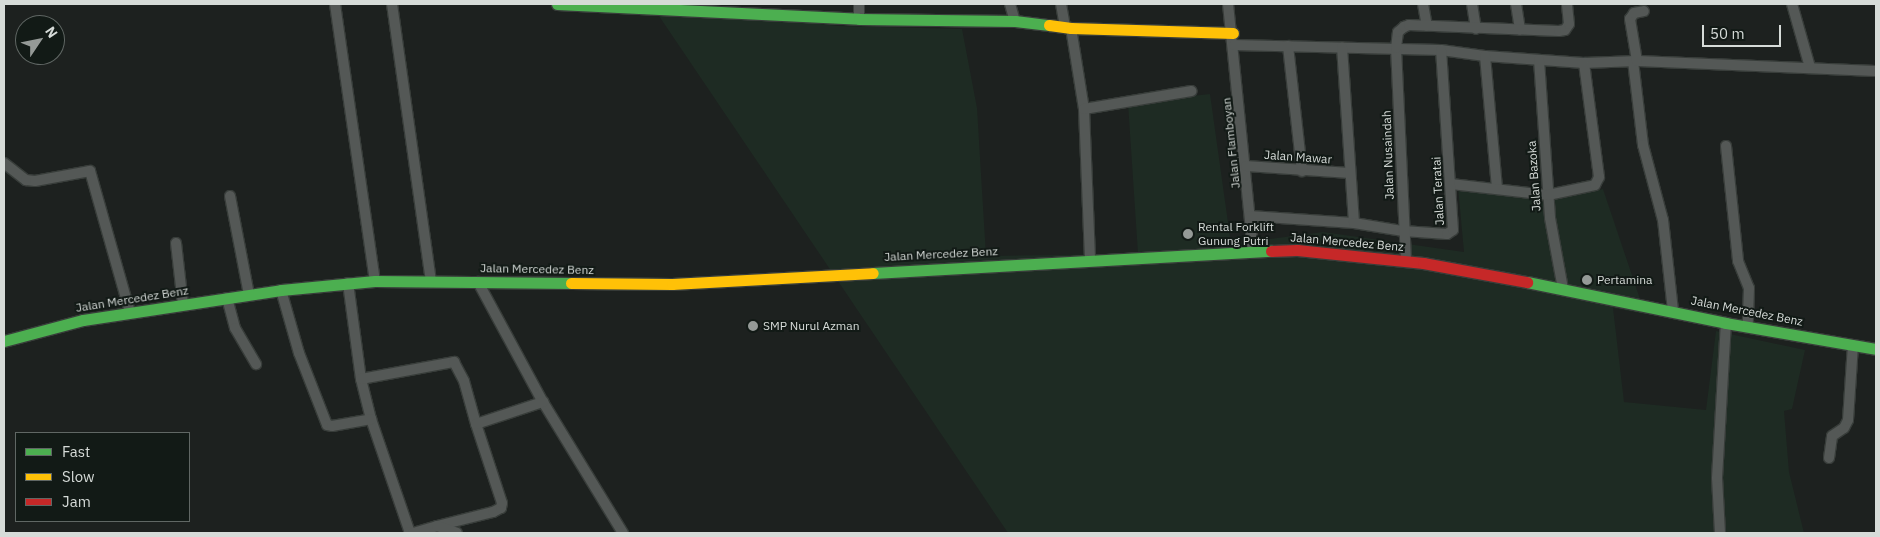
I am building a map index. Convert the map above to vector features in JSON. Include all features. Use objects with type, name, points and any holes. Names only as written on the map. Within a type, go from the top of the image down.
[{"type":"main road","points":[[557,4],[746,9],[859,19],[1015,21],[1068,28],[1233,39]]},
{"type":"main road","name":"Jalan Mercedez Benz","points":[[4,341],[74,322],[130,312],[281,290],[375,281],[672,284],[1297,250],[1406,260],[1876,349]]},
{"type":"street","points":[[335,4],[375,281]]},
{"type":"street","points":[[392,4],[431,281]]},
{"type":"street","points":[[858,4],[859,19]]},
{"type":"street","points":[[1010,4],[1015,21]]},
{"type":"street","points":[[1061,4],[1068,28],[1084,109],[1090,260]]},
{"type":"street","name":"Jalan Flamboyan","points":[[1228,4],[1246,166],[1253,251]]},
{"type":"street","points":[[1424,4],[1427,26]]},
{"type":"street","points":[[1472,4],[1476,29]]},
{"type":"street","points":[[1516,4],[1520,30]]},
{"type":"street","points":[[1396,48],[1398,32],[1404,27],[1565,30],[1570,24],[1567,4]]},
{"type":"street","points":[[1792,4],[1810,67]]},
{"type":"street","points":[[1644,11],[1634,13],[1630,19],[1643,145],[1663,220],[1674,311]]},
{"type":"street","points":[[1233,39],[1288,46],[1441,50],[1485,56],[1584,63],[1635,61],[1876,71]]},
{"type":"street","points":[[1288,46],[1302,171]]},
{"type":"street","points":[[1342,47],[1354,223]]},
{"type":"street","name":"Jalan Nusaindah","points":[[1396,48],[1403,231],[1406,260]]},
{"type":"street","name":"Jalan Teratai","points":[[1250,216],[1354,223],[1403,231],[1451,233],[1455,226],[1441,50]]},
{"type":"street","points":[[1485,56],[1496,188]]},
{"type":"street","name":"Jalan Bazoka","points":[[1539,60],[1550,218],[1563,289]]},
{"type":"street","points":[[1451,184],[1548,195],[1592,186],[1598,180],[1584,63]]},
{"type":"street","points":[[1084,109],[1192,91]]},
{"type":"street","points":[[1726,146],[1738,261],[1741,271],[1748,282],[1748,326]]},
{"type":"street","points":[[4,163],[26,180],[35,181],[90,171],[130,312]]},
{"type":"street","name":"Jalan Mawar","points":[[1246,166],[1350,173]]},
{"type":"street","points":[[230,196],[249,295]]},
{"type":"street","points":[[176,243],[184,304]]},
{"type":"street","points":[[478,282],[543,402],[623,533]]},
{"type":"street","points":[[348,283],[361,379],[371,419],[409,532],[413,533],[493,512],[502,506],[464,381],[454,362],[361,379]]},
{"type":"street","points":[[281,290],[299,353],[327,425],[371,419]]},
{"type":"street","points":[[227,298],[235,328],[256,364]]},
{"type":"street","points":[[1720,533],[1717,478],[1726,322]]},
{"type":"street","points":[[1828,458],[1832,436],[1844,428],[1848,420],[1854,345]]},
{"type":"street","points":[[476,424],[543,402]]},
{"type":"street","points":[[437,526],[457,533]]},
{"type":"shaded area","points":[[735,14],[838,26],[962,29],[977,108],[986,256],[1138,254],[1128,103],[1210,94],[1231,244],[1323,232],[1464,252],[1458,187],[1543,201],[1603,189],[1645,314],[1613,308],[1624,402],[1706,410],[1716,331],[1805,350],[1792,409],[1784,411],[1789,472],[1804,533],[1008,533],[659,16]]},
{"type":"traffic: fast","points":[[557,4],[859,19],[1015,21],[1049,25]]},
{"type":"traffic: fast","points":[[873,273],[1271,251]]},
{"type":"traffic: fast","points":[[4,341],[83,320],[281,290],[375,281],[571,283]]},
{"type":"traffic: fast","points":[[1527,282],[1726,323],[1876,349]]},
{"type":"traffic: slow","points":[[1049,25],[1071,28],[1233,33]]},
{"type":"traffic: slow","points":[[571,283],[672,284],[873,273]]},
{"type":"traffic: jam","points":[[1271,251],[1297,250],[1423,263],[1527,282]]},
{"type":"place","name":"Rental Forklift Gunung Putri","points":[[1188,234]]},
{"type":"place","name":"Pertamina","points":[[1587,280]]},
{"type":"place","name":"SMP Nurul Azman","points":[[753,326]]}]
